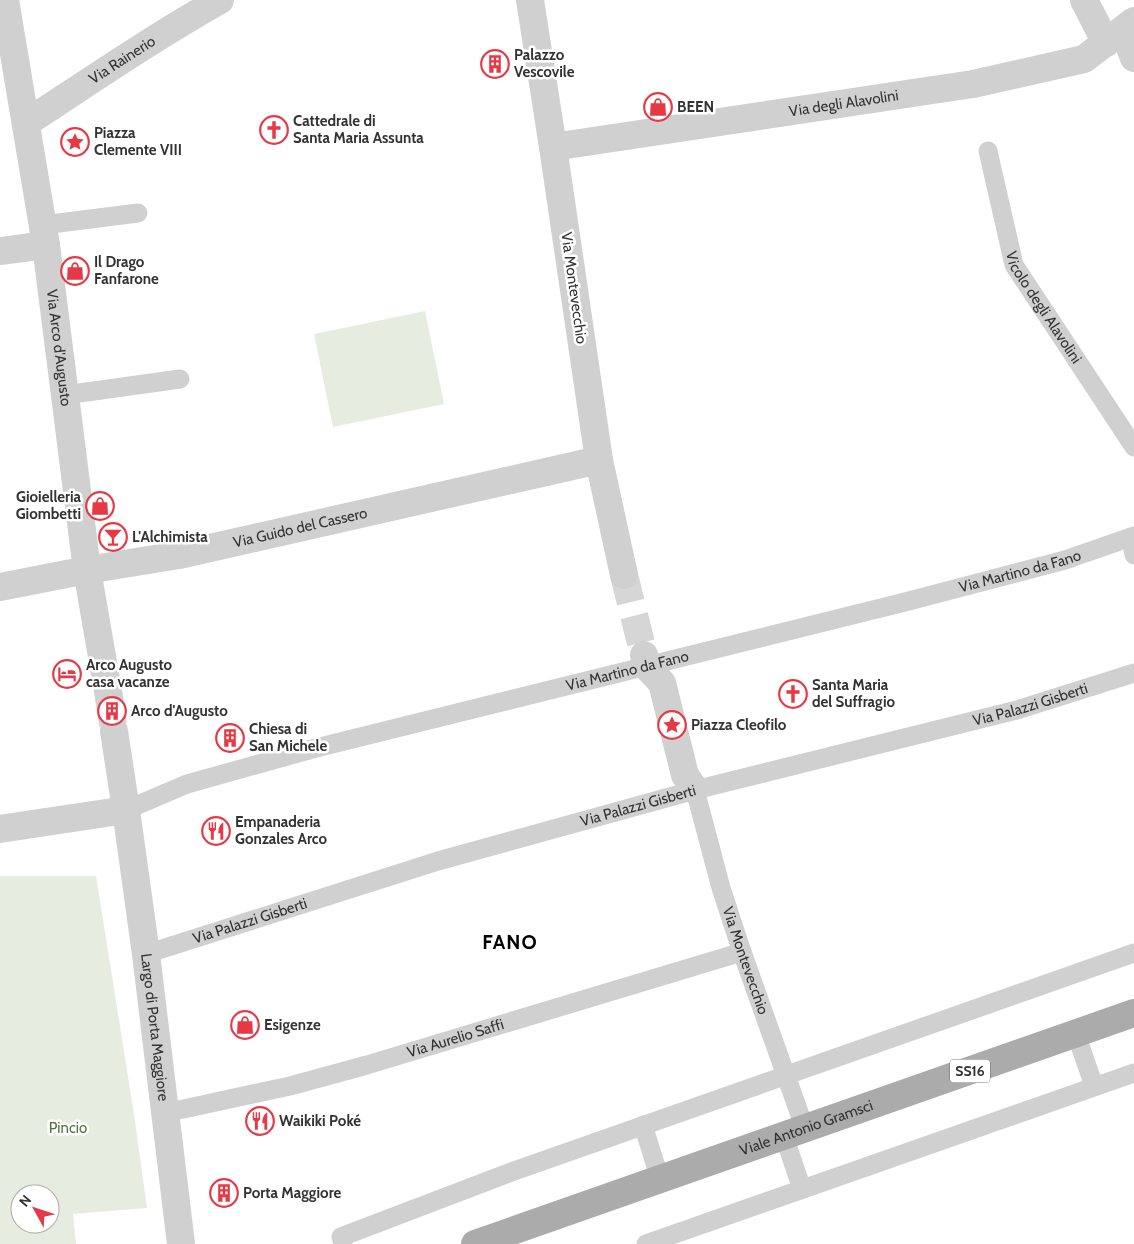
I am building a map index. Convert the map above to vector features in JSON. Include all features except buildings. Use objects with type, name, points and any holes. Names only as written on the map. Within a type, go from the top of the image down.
[{"type":"main road","name":"Viale Antonio Gramsci","points":[[478,1244],[1134,1013]]},
{"type":"street","name":"Via Arco d'Augusto","points":[[5,0],[45,235],[88,570],[109,696]]},
{"type":"street","name":"Via Rainerio","points":[[26,123],[117,62],[220,0]]},
{"type":"street","name":"Via Montevecchio","points":[[530,0],[599,460],[624,574]]},
{"type":"street","points":[[1084,0],[1121,31],[1134,58]]},
{"type":"street","name":"Via degli Alavolini","points":[[553,147],[975,92],[1084,59],[1121,31]]},
{"type":"street","points":[[0,252],[45,235]]},
{"type":"street","name":"Via Guido del Cassero","points":[[0,587],[179,555],[599,460]]},
{"type":"street","points":[[645,661],[662,683],[685,775],[696,790]]},
{"type":"street","points":[[0,829],[126,810],[114,731]]},
{"type":"street","name":"Largo di Porta Maggiore","points":[[126,810],[146,954],[181,1244]]},
{"type":"lane","name":"Vicolo degli Alavolini","points":[[988,151],[1014,264],[1134,448]]},
{"type":"lane","points":[[45,235],[138,213]]},
{"type":"lane","points":[[66,395],[180,379]]},
{"type":"lane","name":"Via Martino da Fano","points":[[126,810],[187,784],[645,661],[906,602],[1133,543]]},
{"type":"lane","name":"Via Palazzi Gisberti","points":[[146,954],[438,861],[696,790],[1017,710],[1134,673]]},
{"type":"lane","name":"Via Montevecchio","points":[[696,790],[721,888],[786,1076],[802,1189]]},
{"type":"lane","name":"Via Aurelio Saffi","points":[[165,1113],[290,1086],[368,1065],[742,952]]},
{"type":"lane","points":[[343,1244],[341,1237],[514,1171],[1134,954]]},
{"type":"lane","points":[[1076,1034],[1094,1086]]},
{"type":"lane","points":[[646,1244],[1134,1072]]},
{"type":"lane","points":[[643,1125],[660,1179]]},
{"type":"green space","points":[[425,311],[444,404],[333,427],[314,334]]},
{"type":"green space","name":"Pincio","points":[[0,876],[96,876],[147,1208],[73,1214],[76,1244],[0,1244]]},
{"type":"tunnel","points":[[624,575],[644,655]]},
{"type":"tunnel","points":[[109,697],[114,731]]},
{"type":"place","name":"Palazzo Vescovile","points":[[495,64]]},
{"type":"place","name":"BEEN","points":[[658,107]]},
{"type":"place","name":"Cattedrale di Santa Maria Assunta","points":[[274,130]]},
{"type":"place","name":"Piazza Clemente VIII","points":[[75,142]]},
{"type":"place","name":"Il Drago Fanfarone","points":[[75,271]]},
{"type":"place","name":"Gioielleria Giombetti","points":[[100,506]]},
{"type":"place","name":"L'Alchimista","points":[[113,537]]},
{"type":"place","name":"Arco Augusto casa vacanze","points":[[67,674]]},
{"type":"place","name":"Santa Maria del Suffragio","points":[[793,694]]},
{"type":"place","name":"Arco d'Augusto","points":[[112,711]]},
{"type":"place","name":"Piazza Cleofilo","points":[[672,725]]},
{"type":"place","name":"Chiesa di San Michele","points":[[230,738]]},
{"type":"place","name":"Empanaderia Gonzales Arco","points":[[216,831]]},
{"type":"place","name":"Esigenze","points":[[245,1025]]},
{"type":"place","name":"Waikiki Poké","points":[[260,1121]]},
{"type":"place","name":"Porta Maggiore","points":[[224,1193]]},
{"type":"district","name":"FANO","points":[[510,942]]}]
